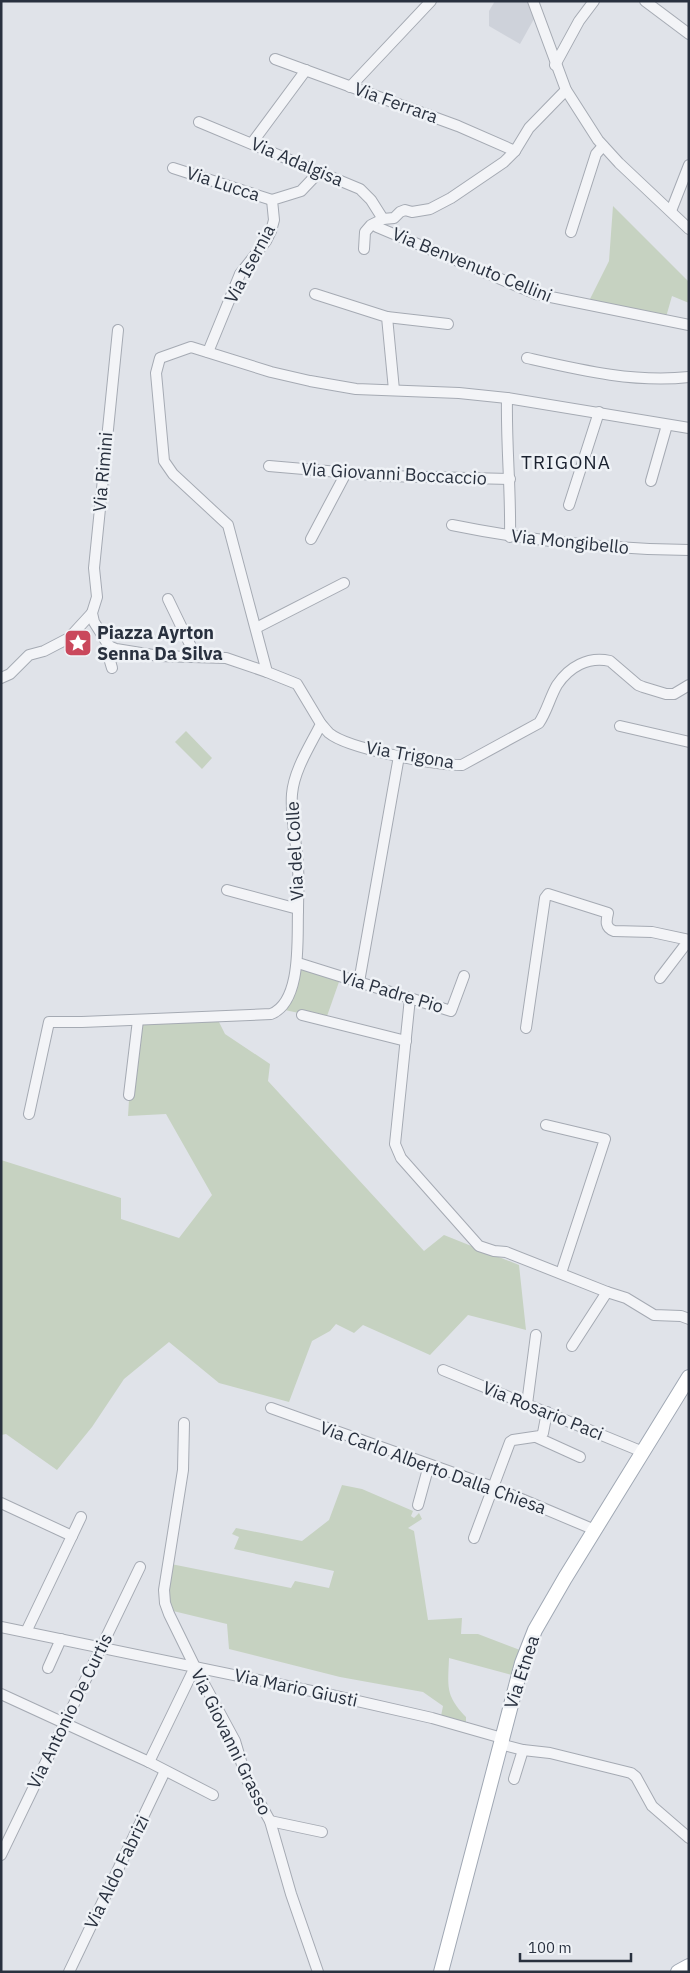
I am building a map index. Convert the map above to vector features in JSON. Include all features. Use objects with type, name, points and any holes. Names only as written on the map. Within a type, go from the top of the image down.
[{"type":"main road","name":"Via Etnea","points":[[441,1972],[525,1652],[543,1615],[689,1377]]},
{"type":"main road","points":[[678,1972],[689,1966]]},
{"type":"street","points":[[350,87],[431,1]]},
{"type":"street","points":[[533,1],[555,65],[566,90],[602,146],[689,229]]},
{"type":"street","points":[[555,65],[579,21],[594,1]]},
{"type":"street","points":[[645,1],[689,34]]},
{"type":"street","name":"Via Ferrara","points":[[275,59],[458,126],[515,151]]},
{"type":"street","points":[[252,143],[306,70]]},
{"type":"street","points":[[364,249],[365,232],[378,221],[394,218],[405,210],[412,212],[430,209],[451,198],[504,162],[515,151],[529,128],[566,90]]},
{"type":"street","name":"Via Adalgisa","points":[[199,122],[360,189],[371,200],[378,221]]},
{"type":"street","points":[[571,232],[596,154],[602,146]]},
{"type":"street","points":[[671,211],[689,165]]},
{"type":"street","name":"Via Lucca","points":[[173,168],[272,200]]},
{"type":"street","name":"Via Isernia","points":[[208,352],[240,274],[266,241],[271,231],[274,220],[272,200],[301,191],[320,171]]},
{"type":"street","name":"Via Benvenuto Cellini","points":[[378,221],[377,227],[536,294],[689,326]]},
{"type":"street","points":[[315,294],[387,317],[448,324]]},
{"type":"street","points":[[387,317],[394,390]]},
{"type":"street","name":"Via Rimini","points":[[92,613],[97,597],[94,568],[118,330]]},
{"type":"street","points":[[268,672],[228,525],[172,474],[164,461],[156,367],[160,358],[190,347],[310,381],[356,389],[458,393],[507,398],[689,428]]},
{"type":"street","points":[[527,358],[588,372],[633,378],[671,379],[689,377]]},
{"type":"street","points":[[507,398],[506,442],[510,479],[510,537]]},
{"type":"street","points":[[568,505],[599,412]]},
{"type":"street","points":[[651,481],[667,424]]},
{"type":"street","name":"Via Giovanni Boccaccio","points":[[273,467],[346,473],[510,479]]},
{"type":"street","points":[[312,539],[346,473]]},
{"type":"street","name":"Via Mongibello","points":[[452,526],[510,537],[652,550],[689,550]]},
{"type":"street","points":[[256,628],[344,583]]},
{"type":"street","points":[[168,599],[196,657]]},
{"type":"street","points":[[92,613],[97,628],[109,646],[159,656],[226,658],[297,684],[321,724]]},
{"type":"street","points":[[1,678],[10,674],[30,655],[70,638],[92,613]]},
{"type":"street","points":[[109,646],[107,651],[112,668]]},
{"type":"street","name":"Via Trigona","points":[[321,724],[330,733],[360,746],[399,756],[450,765],[462,765],[539,723],[557,685],[573,668],[583,662],[610,661],[638,685],[666,694],[674,694],[689,685]]},
{"type":"street","name":"Via del Colle","points":[[29,1114],[49,1022],[138,1020],[271,1014],[278,1012],[292,988],[298,963],[298,866],[292,796],[294,781],[321,724]]},
{"type":"street","points":[[620,726],[689,742]]},
{"type":"street","points":[[359,982],[399,756]]},
{"type":"street","points":[[227,890],[298,909]]},
{"type":"street","points":[[526,1028],[545,898],[548,894],[608,913],[606,924],[610,930],[652,932],[689,940],[660,978]]},
{"type":"street","name":"Via Padre Pio","points":[[298,963],[451,1011],[464,976]]},
{"type":"street","points":[[410,998],[395,1144],[401,1158],[479,1246],[494,1251],[506,1252],[626,1298],[654,1315],[681,1316],[689,1319]]},
{"type":"street","points":[[302,1016],[406,1041]]},
{"type":"street","points":[[129,1095],[138,1020]]},
{"type":"street","points":[[546,1125],[605,1139],[561,1273]]},
{"type":"street","points":[[572,1346],[607,1292]]},
{"type":"street","points":[[527,1404],[536,1335]]},
{"type":"street","name":"Via Rosario Paci","points":[[443,1370],[643,1452]]},
{"type":"street","name":"Via Carlo Alberto Dalla Chiesa","points":[[271,1408],[493,1487],[595,1530]]},
{"type":"street","points":[[474,1538],[510,1442],[536,1437],[543,1433],[547,1412]]},
{"type":"street","name":"Via Giovanni Grasso","points":[[184,1423],[183,1470],[164,1590],[169,1614],[235,1741],[246,1778],[270,1821],[291,1894],[318,1972]]},
{"type":"street","points":[[536,1437],[580,1457]]},
{"type":"street","points":[[418,1505],[429,1465]]},
{"type":"street","points":[[1,1502],[72,1536]]},
{"type":"street","points":[[26,1632],[81,1517]]},
{"type":"street","name":"Via Antonio De Curtis","points":[[1,1855],[140,1567]]},
{"type":"street","name":"Via Mario Giusti","points":[[1,1627],[432,1718],[523,1750],[550,1753],[631,1774],[636,1776],[652,1806],[689,1838]]},
{"type":"street","points":[[48,1668],[61,1639]]},
{"type":"street","points":[[149,1762],[195,1667]]},
{"type":"street","points":[[1,1694],[149,1762],[213,1795]]},
{"type":"street","points":[[514,1779],[523,1750]]},
{"type":"street","name":"Via Aldo Fabrizi","points":[[69,1972],[165,1771]]},
{"type":"street","points":[[270,1821],[322,1832]]},
{"type":"shaded area","points":[[495,1],[527,1],[534,19],[520,44],[489,26],[489,11]]},
{"type":"green space","points":[[613,206],[689,282],[689,303],[672,296],[666,317],[588,303],[609,261]]},
{"type":"green space","points":[[186,731],[212,758],[202,769],[175,742]]},
{"type":"green space","points":[[301,967],[340,979],[326,1019],[285,1010]]},
{"type":"green space","points":[[218,1020],[225,1034],[270,1064],[268,1081],[424,1251],[444,1235],[519,1265],[526,1330],[468,1315],[430,1355],[363,1325],[354,1333],[336,1324],[330,1331],[312,1341],[289,1402],[219,1383],[169,1342],[124,1379],[92,1427],[57,1470],[6,1434],[1,1435],[1,1160],[121,1198],[121,1219],[179,1238],[212,1195],[166,1114],[128,1116],[129,1100],[132,1100],[143,1023]]},
{"type":"green space","points":[[342,1485],[362,1489],[413,1511],[411,1516],[414,1518],[419,1513],[422,1519],[408,1528],[414,1531],[428,1620],[462,1618],[461,1634],[478,1634],[520,1650],[512,1675],[449,1658],[449,1690],[454,1703],[466,1717],[466,1723],[441,1716],[443,1706],[423,1692],[340,1677],[229,1649],[227,1624],[169,1610],[166,1602],[171,1564],[291,1588],[295,1581],[329,1588],[334,1571],[234,1549],[239,1537],[232,1534],[236,1528],[302,1541],[329,1520]]},
{"type":"place","name":"Piazza Ayrton Senna Da Silva","points":[[78,643]]},
{"type":"district","name":"TRIGONA","points":[[566,462]]}]
